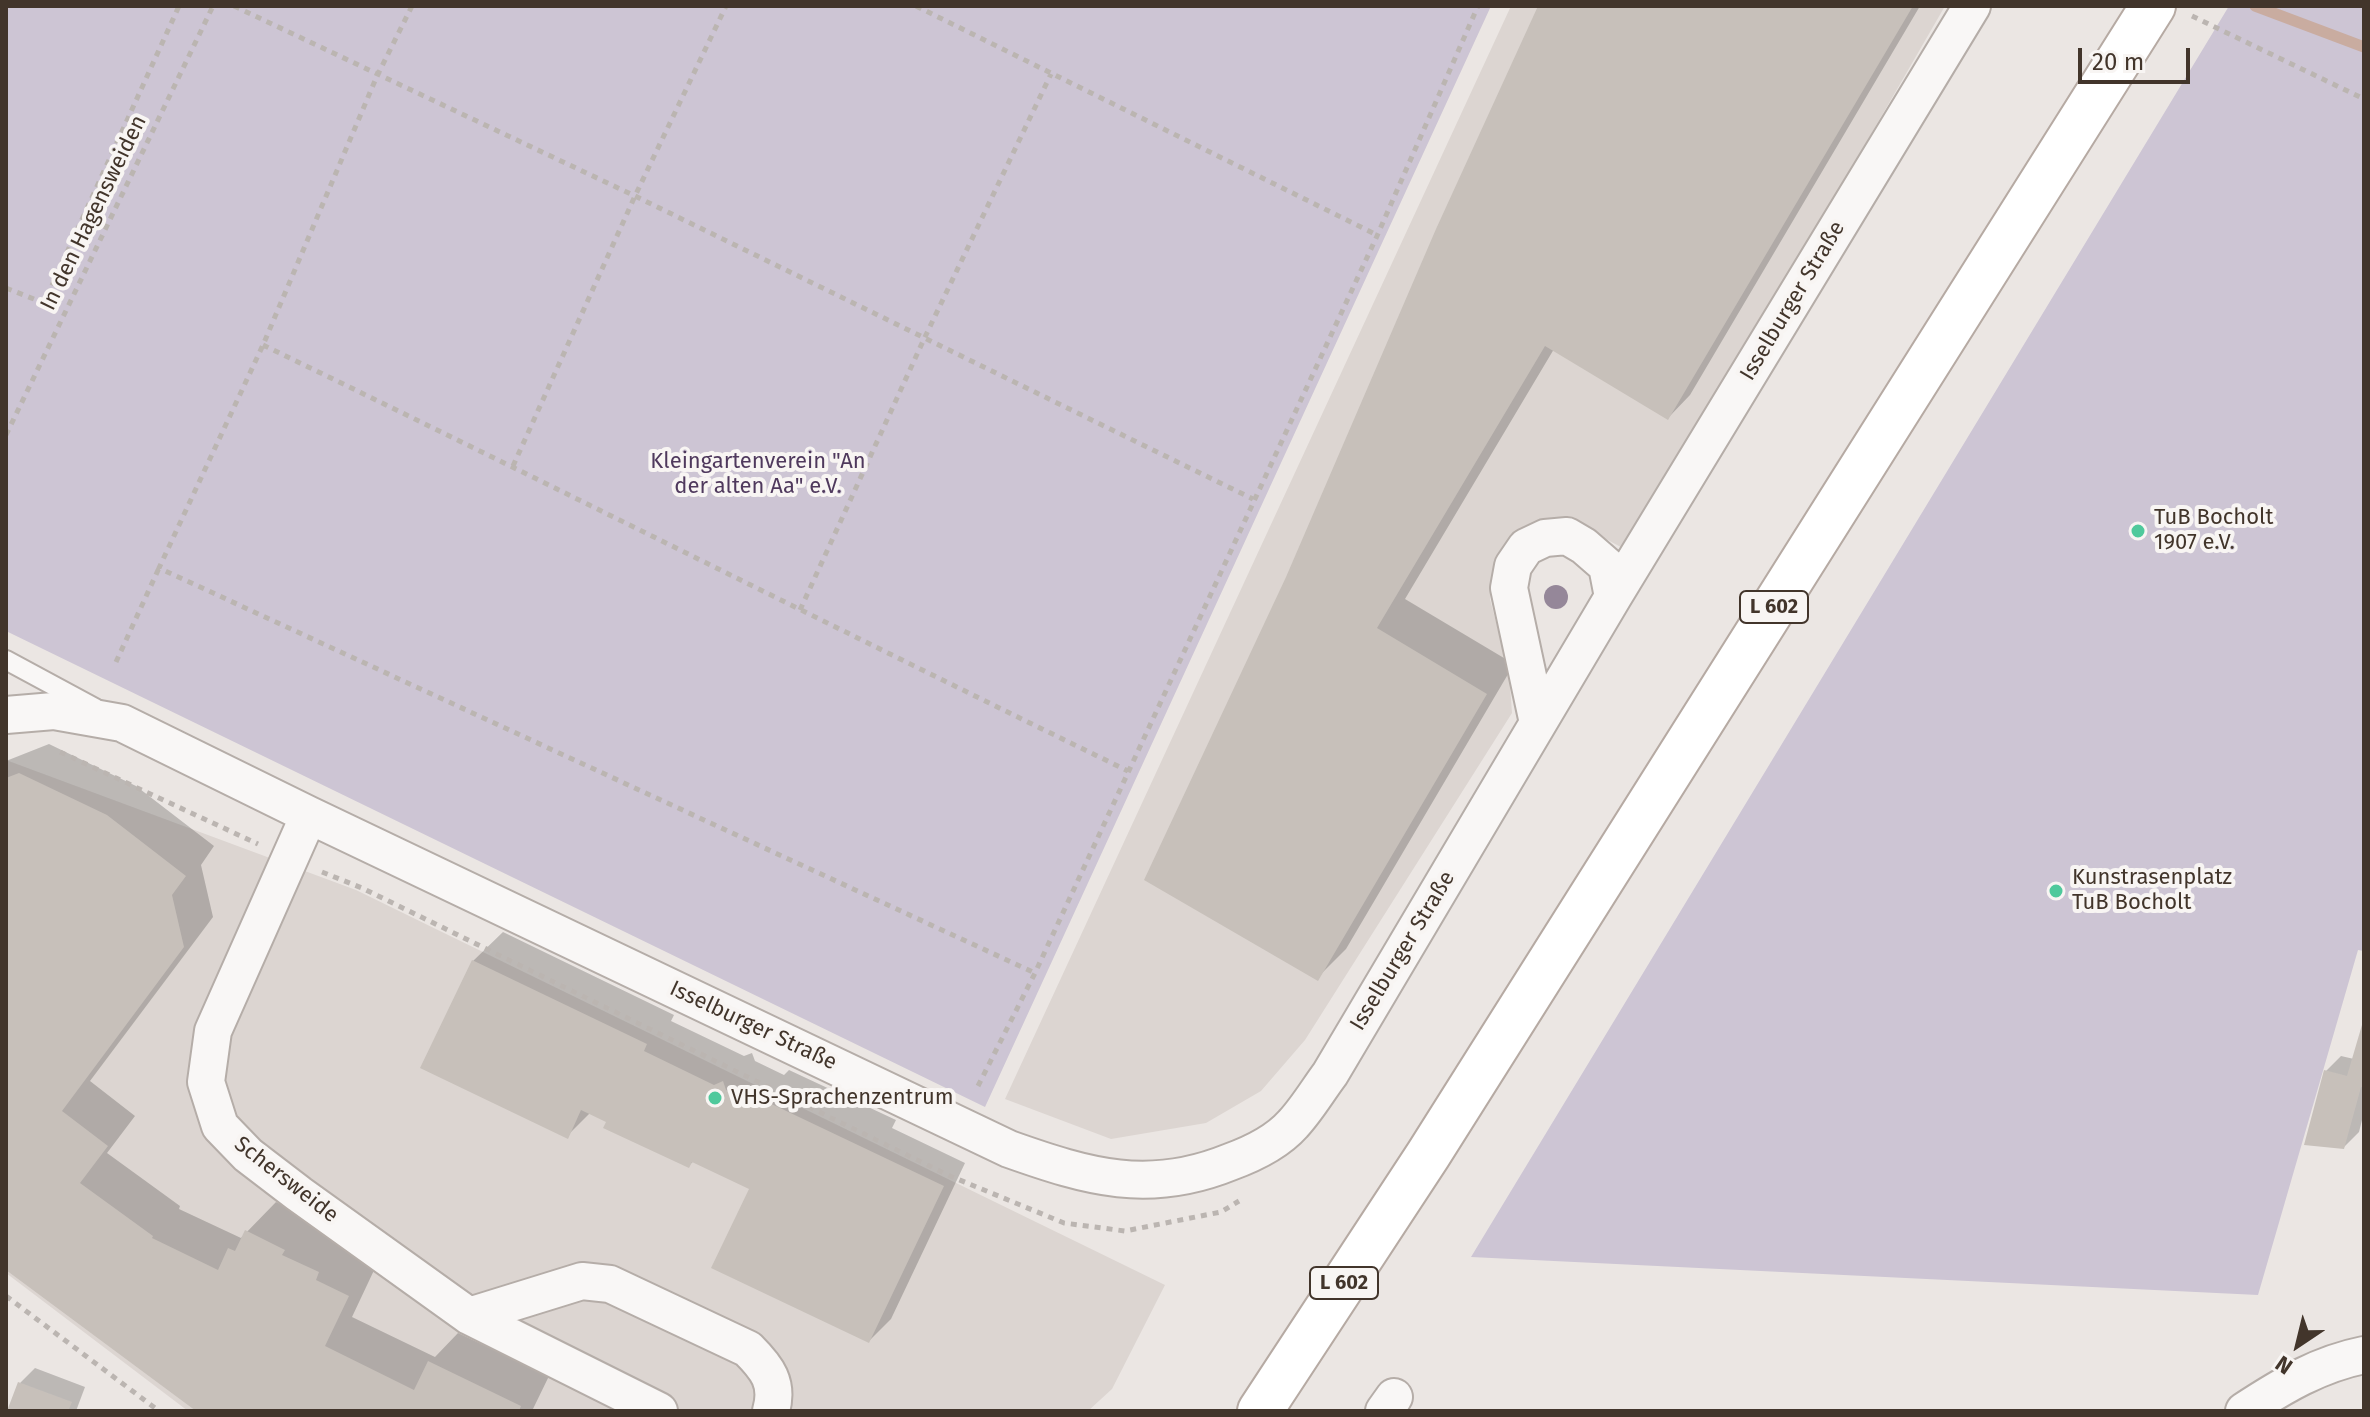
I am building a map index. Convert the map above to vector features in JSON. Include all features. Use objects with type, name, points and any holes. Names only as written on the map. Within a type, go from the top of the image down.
[{"type":"main road","name":"L 602","points":[[1260,1411],[1445,1128],[2119,59],[2171,10]]},
{"type":"street","name":"Isselburger Straße","points":[[6,715],[54,711],[122,723],[1009,1149],[1068,1170],[1132,1182],[1188,1176],[1211,1170],[1255,1152],[1292,1125],[1330,1074],[1613,597],[1972,6]]},
{"type":"street","points":[[1538,723],[1509,588],[1513,566],[1526,547],[1545,538],[1567,536],[1607,566],[1613,597]]},
{"type":"street","name":"Schersweide","points":[[309,815],[213,1031],[206,1082],[220,1126],[248,1155],[469,1316],[659,1411]]},
{"type":"street","points":[[469,1316],[582,1281],[610,1284],[748,1349],[773,1378],[775,1394],[771,1411]]},
{"type":"street","points":[[2244,1411],[2293,1380],[2364,1355]]},
{"type":"lane","points":[[6,660],[122,723]]},
{"type":"path","points":[[6,288],[44,303],[179,6]]},
{"type":"path","name":"In den Hagensweiden","points":[[6,435],[213,6]]},
{"type":"path","points":[[234,6],[635,196],[1253,499]]},
{"type":"path","points":[[116,662],[263,345],[377,76],[412,6]]},
{"type":"path","points":[[513,466],[635,196],[726,6]]},
{"type":"path","points":[[916,6],[1377,236]]},
{"type":"path","points":[[978,1086],[1035,973],[1377,236],[1478,6]]},
{"type":"path","points":[[2171,10],[2364,99]]},
{"type":"path","points":[[800,610],[924,339],[1051,74]]},
{"type":"path","points":[[263,345],[1128,771]]},
{"type":"path","points":[[159,568],[1035,973]]},
{"type":"path","points":[[6,1296],[159,1411]]},
{"type":"shaded area","points":[[1511,6],[1945,6],[1630,552],[1569,519],[1547,519],[1524,526],[1497,556],[1490,599],[1509,672],[1512,713],[1305,1040],[1261,1091],[1206,1123],[1111,1139],[1005,1099]]},
{"type":"shaded area","points":[[6,760],[356,890],[1165,1285],[1112,1389],[1088,1411],[188,1411],[6,1273]]},
{"type":"green space","name":"Kleingartenverein \"An der alten Aa\" e.V.","points":[[6,6],[1491,6],[985,1107],[6,631]]},
{"type":"green space","name":"TuB Bocholt 1907 e.V.","points":[[2229,6],[2364,6],[2364,951],[2358,950],[2258,1295],[1471,1257]]},
{"type":"building","points":[[1538,6],[1913,6],[1668,420],[1545,346],[1377,628],[1487,694],[1318,981],[1144,880],[1286,577],[1436,229]]},
{"type":"building","points":[[19,773],[107,815],[186,876],[172,895],[184,947],[62,1111],[108,1146],[80,1183],[152,1238],[218,1270],[228,1248],[235,1251],[245,1230],[285,1250],[282,1255],[319,1272],[316,1280],[349,1296],[325,1346],[414,1390],[428,1361],[521,1406],[519,1411],[196,1411],[6,1270],[6,778]]},
{"type":"building","points":[[472,960],[647,1044],[644,1051],[714,1085],[723,1081],[726,1090],[756,1104],[759,1098],[944,1186],[869,1343],[711,1268],[749,1189],[692,1162],[689,1168],[603,1128],[606,1122],[581,1110],[568,1139],[420,1068]]},
{"type":"building","points":[[2364,1018],[2364,1088],[2361,1087],[2344,1149],[2304,1145],[2324,1070],[2347,1076]]},
{"type":"building","points":[[18,1382],[72,1402],[68,1411],[7,1411]]},
{"type":"waterway","points":[[2255,6],[2364,47]]},
{"type":"place","name":"TuB Bocholt 1907 e.V.","points":[[2138,531]]},
{"type":"place","name":"Kunstrasenplatz TuB Bocholt","points":[[2056,891]]},
{"type":"place","name":"VHS-Sprachenzentrum","points":[[715,1098]]}]
